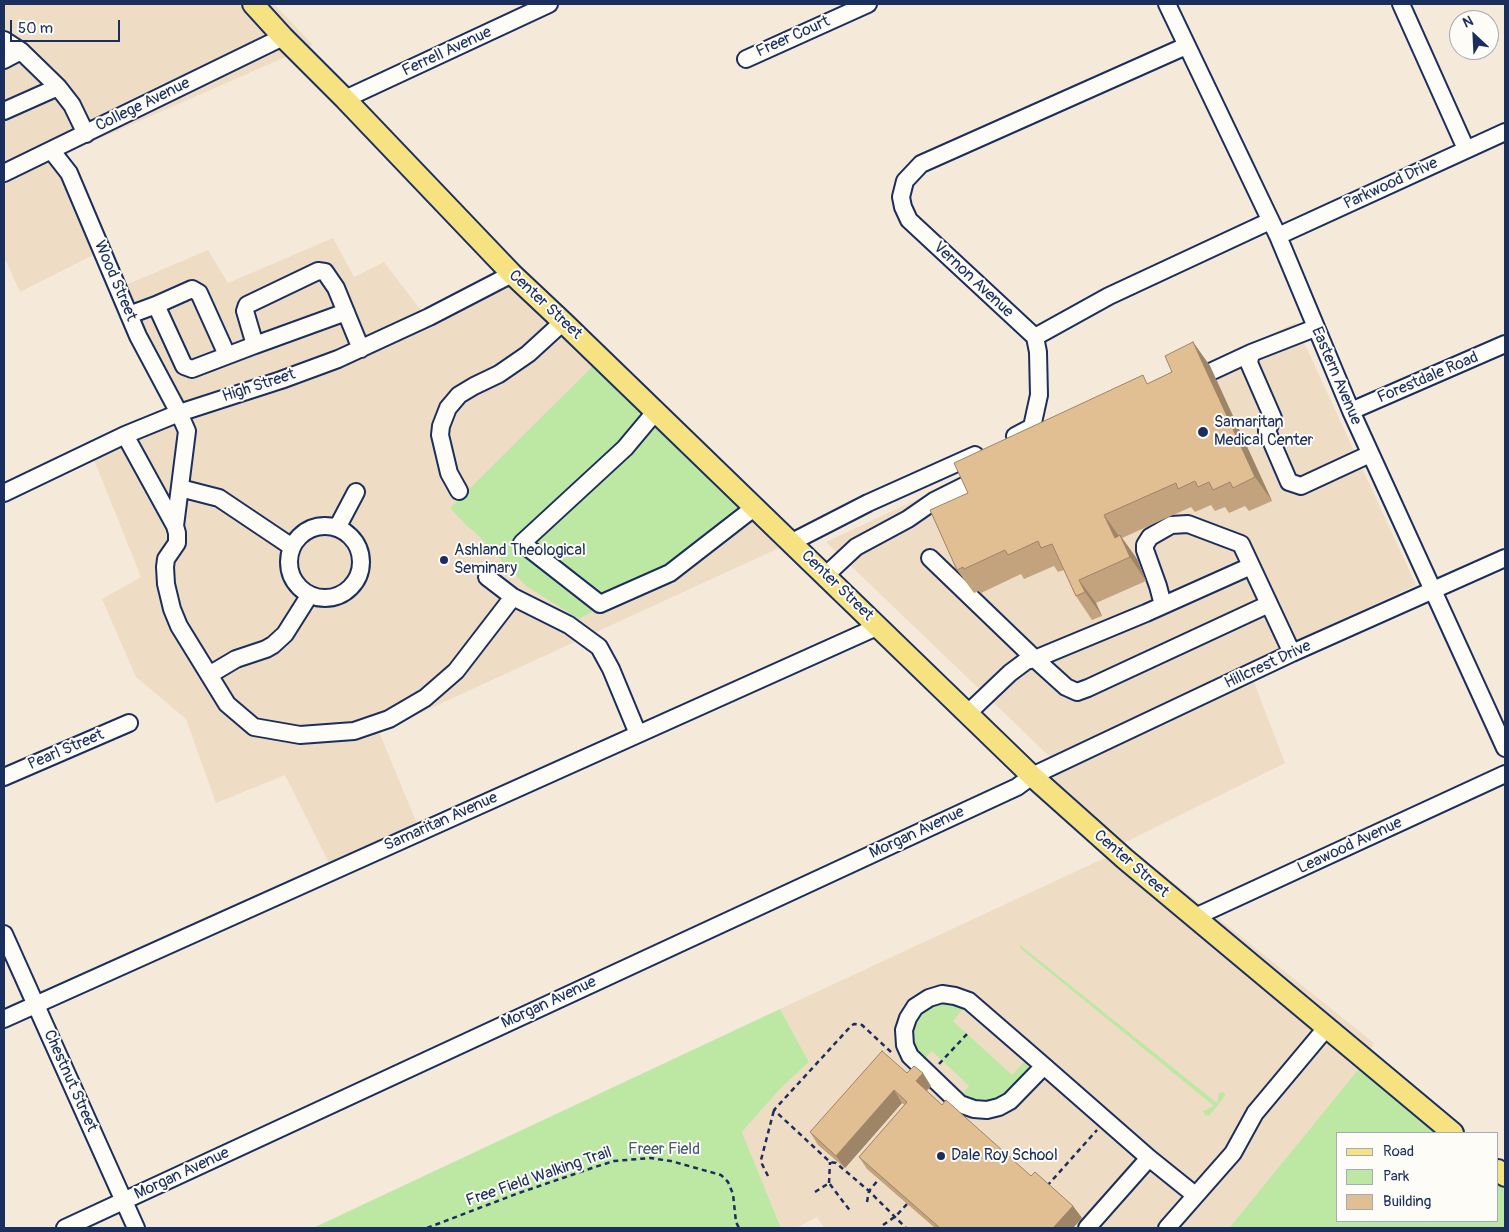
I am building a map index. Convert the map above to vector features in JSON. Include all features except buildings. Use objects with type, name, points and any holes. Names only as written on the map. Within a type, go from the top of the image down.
[{"type":"main road","name":"Center Street","points":[[253,4],[512,274],[756,507],[1032,776],[1124,859],[1452,1132]]},
{"type":"street","name":"Ferrell Avenue","points":[[345,99],[549,4]]},
{"type":"street","name":"Freer Court","points":[[746,59],[868,4]]},
{"type":"street","name":"Eastern Avenue","points":[[1167,4],[1274,228],[1370,454],[1505,748]]},
{"type":"street","points":[[1401,4],[1466,149]]},
{"type":"street","name":"College Avenue","points":[[4,173],[283,36]]},
{"type":"street","points":[[4,40],[21,51],[58,87],[72,105],[86,134]]},
{"type":"street","name":"Vernon Avenue","points":[[1035,337],[909,220],[901,197],[905,181],[920,164],[1186,46]]},
{"type":"street","points":[[4,60],[21,51]]},
{"type":"street","points":[[4,110],[58,87]]},
{"type":"street","name":"Parkwood Drive","points":[[1035,337],[1109,296],[1505,132]]},
{"type":"street","name":"Wood Street","points":[[51,150],[69,174],[129,316],[187,431],[175,526],[177,543],[166,559],[166,584],[172,609],[179,626],[227,704],[254,727],[300,735],[354,731],[389,719],[426,698],[456,671],[513,596]]},
{"type":"street","points":[[255,344],[245,311],[247,305],[318,271],[325,272],[336,288],[361,348]]},
{"type":"street","name":"High Street","points":[[6,487],[179,413],[338,359],[428,317],[512,274]]},
{"type":"street","points":[[129,316],[192,289],[199,293],[227,355]]},
{"type":"street","points":[[156,305],[184,366],[192,370],[255,344],[346,312]]},
{"type":"street","points":[[459,491],[448,473],[440,435],[441,426],[448,408],[458,395],[499,374],[528,354],[563,322]]},
{"type":"street","points":[[1175,388],[1251,353],[1315,328]]},
{"type":"street","points":[[792,542],[868,503],[1032,427],[1039,394],[1038,352],[1035,337]]},
{"type":"street","name":"Forestdale Road","points":[[1351,411],[1505,344]]},
{"type":"street","points":[[1251,353],[1249,364],[1273,418],[1267,431],[1290,482],[1301,486],[1370,454]]},
{"type":"street","points":[[656,411],[624,448],[522,543],[600,604],[670,573],[756,507]]},
{"type":"street","points":[[125,435],[175,526]]},
{"type":"street","points":[[826,575],[856,547],[908,519],[934,501],[1000,468]]},
{"type":"street","points":[[180,488],[219,498],[292,547]]},
{"type":"street","points":[[338,528],[356,492]]},
{"type":"street","points":[[1163,605],[1145,545],[1150,537],[1171,525],[1188,524],[1240,544],[1292,653]]},
{"type":"street","points":[[326,526],[338,528],[355,541],[361,556],[362,567],[358,578],[353,586],[332,599],[320,599],[309,596],[297,587],[290,574],[288,562],[292,547],[302,534],[311,529],[326,526]]},
{"type":"street","points":[[930,558],[1034,659],[1066,687],[1077,692],[1269,604]]},
{"type":"street","name":"Hillcrest Drive","points":[[1032,776],[1292,653],[1505,558]]},
{"type":"street","points":[[968,713],[1026,661],[1163,605],[1251,566]]},
{"type":"street","points":[[487,577],[513,596],[569,625],[599,647],[611,669],[638,734]]},
{"type":"street","points":[[209,675],[236,659],[273,645],[285,634],[309,596]]},
{"type":"street","name":"Samaritan Avenue","points":[[4,1019],[879,626]]},
{"type":"street","name":"Pearl Street","points":[[4,777],[129,723]]},
{"type":"street","name":"Leawood Avenue","points":[[1195,918],[1505,774]]},
{"type":"street","name":"Morgan Avenue","points":[[65,1228],[1008,791],[1032,776]]},
{"type":"street","name":"Chestnut Street","points":[[4,934],[136,1228]]},
{"type":"street","points":[[1044,1066],[1010,1101],[999,1107],[987,1110],[974,1109],[960,1104],[910,1056],[905,1045],[904,1030],[908,1018],[915,1007],[928,998],[942,994],[969,1001],[1044,1066],[1106,1120],[1149,1158],[1196,1195]]},
{"type":"street","points":[[1168,1228],[1233,1154],[1255,1113],[1327,1027]]},
{"type":"street","points":[[1094,1226],[1149,1158]]},
{"type":"path","points":[[768,1176],[761,1160],[774,1110],[851,1026],[854,1024],[862,1026],[891,1052]]},
{"type":"path","points":[[929,1074],[967,1034]]},
{"type":"path","points":[[774,1110],[830,1162],[836,1163],[869,1191],[906,1228]]},
{"type":"path","points":[[1046,1187],[1106,1120]]},
{"type":"path","name":"Free Field Walking Trail","points":[[427,1228],[516,1194],[614,1161],[650,1158],[671,1161],[721,1175],[728,1182],[733,1194],[736,1222],[739,1228]]},
{"type":"path","points":[[830,1162],[829,1183],[851,1212]]},
{"type":"path","points":[[867,1202],[869,1191],[879,1179]]},
{"type":"path","points":[[815,1192],[829,1183]]},
{"type":"path","points":[[883,1225],[896,1216],[907,1204]]},
{"type":"shaded area","points":[[4,4],[274,4],[313,45],[55,158],[97,253],[20,292],[4,257]]},
{"type":"shaded area","name":"Ashland Theological Seminary","points":[[333,238],[354,277],[384,262],[423,313],[512,274],[792,542],[379,732],[418,826],[330,865],[285,775],[216,803],[186,719],[136,677],[102,599],[141,577],[92,455],[174,416],[114,290],[208,250],[228,283]]},
{"type":"shaded area","points":[[1295,323],[1416,585],[1247,664],[1285,763],[1124,843],[1374,1043],[1361,1066],[1229,1228],[824,1228],[817,1217],[796,1228],[781,1228],[742,1132],[781,1088],[809,1062],[780,1009],[1109,856],[1042,794],[1049,756],[826,542]]},
{"type":"green space","points":[[597,362],[748,505],[666,570],[579,619],[526,586],[450,508]]},
{"type":"green space","points":[[1020,945],[1217,1103],[1219,1093],[1223,1092],[1225,1096],[1209,1116],[1205,1115],[1203,1111],[1214,1106],[1020,948]]},
{"type":"green space","points":[[948,1001],[964,1007],[953,1021],[1012,1075],[1024,1062],[1027,1063],[1028,1070],[1026,1074],[1002,1099],[987,1104],[971,1102],[961,1095],[969,1086],[932,1051],[923,1060],[912,1047],[910,1035],[919,1013],[927,1006]]},
{"type":"green space","name":"Freer Field","points":[[780,1009],[809,1062],[781,1088],[742,1132],[781,1228],[313,1228]]},
{"type":"green space","points":[[1361,1066],[1443,1132],[1336,1132],[1336,1222],[1499,1222],[1499,1178],[1505,1183],[1505,1228],[1229,1228]]},
{"type":"place","name":"Samaritan Medical Center","points":[[1203,432]]},
{"type":"place","name":"Ashland Theological Seminary","points":[[444,560]]},
{"type":"place","name":"Dale Roy School","points":[[941,1156]]}]
